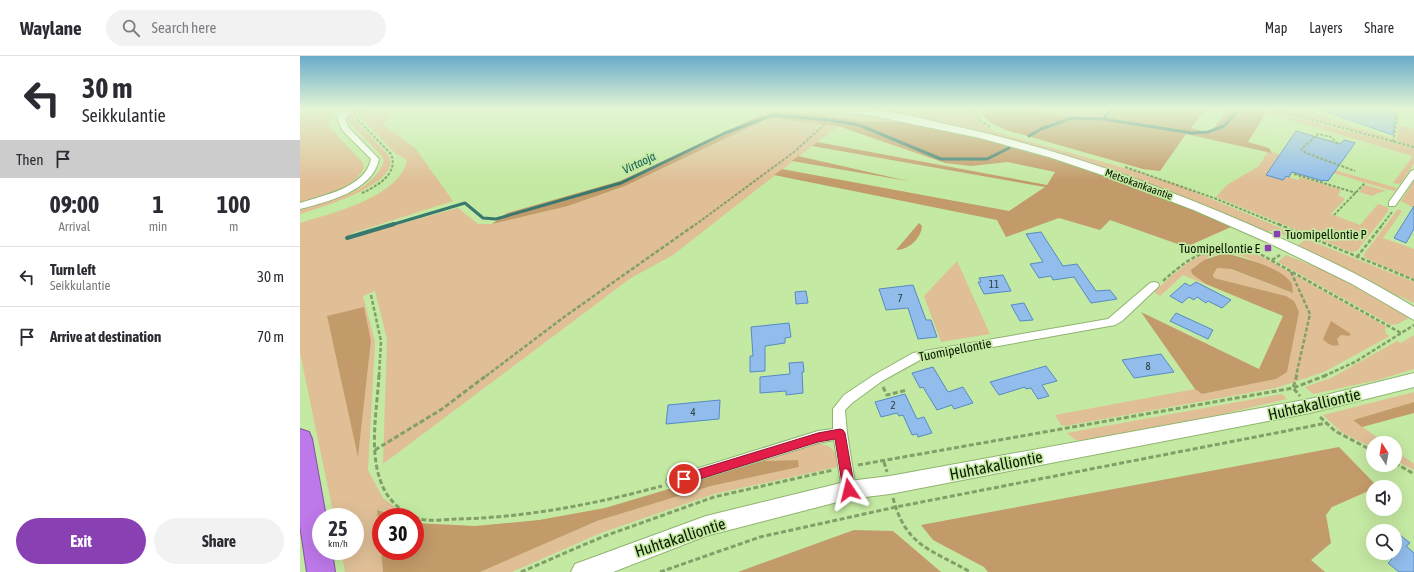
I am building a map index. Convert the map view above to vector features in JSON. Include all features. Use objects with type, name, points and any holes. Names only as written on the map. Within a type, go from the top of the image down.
[{"type":"highway","points":[[300,439],[321,572]]},
{"type":"street","points":[[300,206],[351,187],[363,180],[374,169],[375,159],[350,133]]},
{"type":"street","name":"Metsokankaantie","points":[[975,133],[1088,166],[1181,199],[1292,249],[1382,294],[1414,314]]},
{"type":"street","points":[[1392,204],[1414,172]]},
{"type":"street","name":"Tuomipellontie","points":[[849,490],[838,418],[839,410],[843,404],[878,378],[895,367],[923,354],[1111,322],[1118,318],[1154,285]]},
{"type":"street","name":"Metsokankaantie","points":[[1382,294],[1414,306]]},
{"type":"street","name":"Huhtakalliontie","points":[[583,572],[706,526],[849,490],[890,485],[1310,406],[1414,380]]},
{"type":"street","points":[[673,482],[818,437],[840,433]]},
{"type":"path","points":[[375,450],[442,409],[564,318],[715,211],[794,152],[815,133]]},
{"type":"path","points":[[1361,133],[1414,147]]},
{"type":"path","points":[[1394,142],[1395,133]]},
{"type":"path","points":[[1338,144],[1331,137],[1318,134],[1300,149],[1306,153],[1355,171]]},
{"type":"path","points":[[1294,174],[1356,193]]},
{"type":"path","points":[[1334,215],[1365,183]]},
{"type":"path","points":[[1357,257],[1393,211],[1392,204]]},
{"type":"path","points":[[1154,285],[1162,282],[1190,258],[1217,248],[1232,247],[1244,249],[1272,260],[1401,333]]},
{"type":"path","points":[[1272,260],[1280,255]]},
{"type":"path","points":[[1291,271],[1310,314],[1302,343],[1300,365],[1293,388]]},
{"type":"path","points":[[371,295],[381,340],[375,450],[380,480],[394,503],[420,519],[476,519],[545,513],[608,501],[673,482]]},
{"type":"path","points":[[521,572],[602,537],[714,497],[845,467],[892,460],[1293,388],[1355,362],[1414,325]]},
{"type":"path","points":[[878,378],[887,395],[907,390]]},
{"type":"path","points":[[1293,388],[1335,431],[1366,447]]},
{"type":"path","points":[[660,572],[760,537],[896,507],[1327,423]]},
{"type":"path","points":[[1402,467],[1414,474]]},
{"type":"path","points":[[896,507],[901,522],[913,537],[970,572]]},
{"type":"shaded area","points":[[300,133],[335,133],[362,162],[364,167],[360,175],[346,186],[336,191],[300,203]]},
{"type":"shaded area","points":[[360,133],[367,133],[388,155],[390,166],[384,176],[372,185],[357,193],[300,214],[300,209],[336,199],[361,188],[379,171],[384,160]]},
{"type":"shaded area","points":[[376,133],[395,133],[415,148],[453,201],[353,233],[345,239],[458,208],[478,224],[492,224],[568,206],[625,186],[737,133],[829,133],[673,255],[631,278],[383,464],[387,339],[375,291],[363,296],[375,342],[368,470],[383,498],[396,508],[372,508],[372,560],[382,560],[383,572],[345,572],[343,560],[364,560],[364,508],[332,508],[300,353],[300,223],[363,202],[379,194],[392,184],[402,173],[407,160],[395,153]],"holes":[[[327,316],[371,341],[358,455]]]},
{"type":"shaded area","points":[[722,133],[737,133],[625,186],[568,206],[492,224],[507,213],[620,181]]},
{"type":"shaded area","points":[[858,133],[965,134],[1069,164],[1181,204],[1231,227],[1186,247],[1110,220],[1100,230],[1059,218],[1006,237],[997,220],[774,175],[782,169],[1009,211],[1045,187],[812,146],[817,142],[1047,185],[1055,172],[1008,162],[971,166],[945,163]]},
{"type":"shaded area","points":[[970,133],[999,133],[1135,171],[1180,186],[1300,236],[1294,240],[1273,230],[1269,232],[1241,223],[1144,183]]},
{"type":"shaded area","points":[[1017,133],[1254,133],[1248,142],[1269,148],[1272,153],[1186,134],[1160,171],[1143,169]]},
{"type":"shaded area","points":[[1335,133],[1355,133],[1414,148],[1414,164],[1400,184],[1393,183],[1413,156]]},
{"type":"shaded area","points":[[1365,133],[1374,133],[1391,138],[1391,140]]},
{"type":"shaded area","points":[[1397,133],[1414,133],[1414,146],[1396,141]]},
{"type":"shaded area","points":[[1268,151],[1397,188],[1394,191],[1386,189],[1304,164],[1303,166],[1277,158],[1267,175],[1283,180],[1286,176],[1298,180],[1300,177],[1341,190],[1338,195],[1345,199],[1331,214],[1360,225],[1378,204],[1387,207],[1389,210],[1357,251],[1351,252],[1216,197],[1227,185],[1259,166]]},
{"type":"shaded area","points":[[798,156],[908,181],[792,161]]},
{"type":"shaded area","points":[[1414,181],[1414,208],[1401,201]]},
{"type":"shaded area","points":[[1365,185],[1385,191],[1372,196],[1359,192]]},
{"type":"shaded area","points":[[1398,209],[1402,211],[1383,238],[1414,249],[1414,279],[1365,258],[1364,254]]},
{"type":"shaded area","points":[[919,223],[922,226],[921,231],[913,243],[901,250],[896,250]]},
{"type":"shaded area","points":[[1306,239],[1414,282],[1414,303],[1334,266],[1297,246]]},
{"type":"shaded area","points":[[1233,248],[1260,256],[1270,261],[1387,327],[1385,329],[1385,333],[1390,336],[1324,372],[1276,388],[1065,426],[1061,425],[1055,415],[1195,389],[1202,394],[1276,379],[1286,296],[1214,278],[1213,275],[1217,268],[1230,269],[1293,293],[1292,284],[1287,279],[1250,259],[1232,254],[1220,253],[1211,257],[1192,270],[1192,274],[1206,284],[1232,295],[1183,275],[1160,296],[1154,292],[1171,276],[1199,256],[1221,249]]},
{"type":"shaded area","points":[[1225,253],[1262,264],[1280,273],[1292,284],[1293,293],[1231,269],[1217,268],[1213,275],[1214,278],[1286,296],[1294,301],[1299,312],[1287,372],[1276,379],[1202,394],[1195,389],[1141,312],[1259,369],[1283,316],[1206,284],[1192,274],[1191,270],[1204,260]]},
{"type":"shaded area","points":[[1286,255],[1326,271],[1410,317],[1398,324],[1391,325],[1278,262]]},
{"type":"shaded area","points":[[957,261],[990,334],[941,342],[924,296]]},
{"type":"shaded area","points":[[364,307],[371,341],[358,457],[327,316]]},
{"type":"shaded area","points":[[1331,321],[1351,334],[1349,336],[1341,335],[1337,339],[1339,345],[1335,346],[1330,345],[1323,339]]},
{"type":"shaded area","points":[[1414,335],[1414,369],[1378,380],[1313,394],[1305,387],[1331,378],[1397,341],[1401,343]]},
{"type":"shaded area","points":[[1414,392],[1414,402],[1353,420],[1375,436],[1366,436],[1366,444],[1341,432],[1323,415]]},
{"type":"shaded area","points":[[1282,394],[1287,399],[1214,416],[1083,440],[1076,440],[1067,433]]},
{"type":"shaded area","points":[[1414,402],[1414,413],[1362,427],[1353,420]]},
{"type":"shaded area","points":[[815,443],[825,445],[832,449],[836,455],[837,467],[714,494],[601,533],[512,572],[480,572],[597,521],[711,486],[799,467],[798,460],[763,461]]},
{"type":"shaded area","points":[[1339,447],[1371,480],[1366,480],[1366,492],[1332,507],[1326,515],[1331,543],[1311,560],[1325,572],[988,572],[984,567],[933,540],[921,525]]},
{"type":"shaded area","points":[[1402,455],[1414,464],[1414,470],[1402,464]]},
{"type":"shaded area","points":[[798,460],[799,467],[711,486],[597,521],[480,572],[383,572],[382,560],[424,560],[424,523],[475,526],[539,520],[605,508],[763,461]]},
{"type":"shaded area","points":[[854,530],[893,531],[941,572],[738,572]]},
{"type":"building","points":[[1295,133],[1303,133],[1340,144],[1344,140],[1355,143],[1328,181],[1323,181],[1292,172],[1289,177],[1286,176],[1283,180],[1266,175]]},
{"type":"building","points":[[1414,206],[1414,229],[1406,243],[1394,238]]},
{"type":"building","points":[[1041,232],[1063,266],[1077,264],[1096,291],[1110,290],[1117,299],[1091,303],[1074,277],[1053,280],[1051,276],[1039,278],[1030,264],[1043,262],[1026,234]]},
{"type":"building","points":[[1003,275],[1011,291],[984,294],[978,282],[981,282],[979,278]]},
{"type":"building","points":[[1196,282],[1231,300],[1222,308],[1208,301],[1206,303],[1197,297],[1194,300],[1189,297],[1182,303],[1170,296],[1185,283],[1190,286]]},
{"type":"building","points":[[913,285],[926,320],[931,320],[937,337],[918,339],[908,308],[886,310],[879,289]]},
{"type":"building","points":[[806,291],[808,303],[796,304],[795,292]]},
{"type":"building","points":[[1024,303],[1033,320],[1020,321],[1011,305]]},
{"type":"building","points":[[1176,313],[1213,330],[1208,339],[1170,321]]},
{"type":"building","points":[[789,323],[791,337],[785,338],[785,343],[765,346],[765,371],[750,372],[750,356],[753,356],[751,327]]},
{"type":"building","points":[[1161,354],[1174,372],[1134,378],[1122,360]]},
{"type":"building","points":[[803,362],[803,393],[786,395],[786,391],[760,393],[760,377],[790,374],[789,363]]},
{"type":"building","points":[[1046,366],[1057,381],[1042,385],[1049,396],[1038,399],[1031,388],[1026,389],[1025,387],[999,395],[990,382]]},
{"type":"building","points":[[933,367],[948,392],[963,387],[973,403],[954,409],[952,405],[937,410],[923,387],[920,388],[912,373]]},
{"type":"building","points":[[905,394],[917,419],[924,417],[932,433],[918,437],[917,434],[912,435],[903,415],[899,416],[897,413],[881,417],[875,402]]},
{"type":"building","points":[[720,400],[719,419],[666,424],[668,405]]},
{"type":"building","points":[[1402,537],[1410,543],[1406,546],[1414,553],[1414,572],[1399,572],[1388,563],[1391,560],[1402,560]]},
{"type":"waterway","name":"Virtaoja","points":[[391,225],[465,203],[483,218],[496,219],[621,183],[725,133]]},
{"type":"waterway","name":"Virtaoja","points":[[878,133],[941,159],[987,159],[1009,148]]},
{"type":"waterway","name":"Virtaoja","points":[[1029,136],[1034,133]]},
{"type":"waterway","name":"Virtaoja","points":[[347,238],[394,224]]},
{"type":"place","name":"Tuomipellontie P","points":[[1277,234]]},
{"type":"place","name":"Tuomipellontie E","points":[[1268,248]]},
{"type":"route","points":[[684,479],[818,437],[840,433],[849,490]]}]
